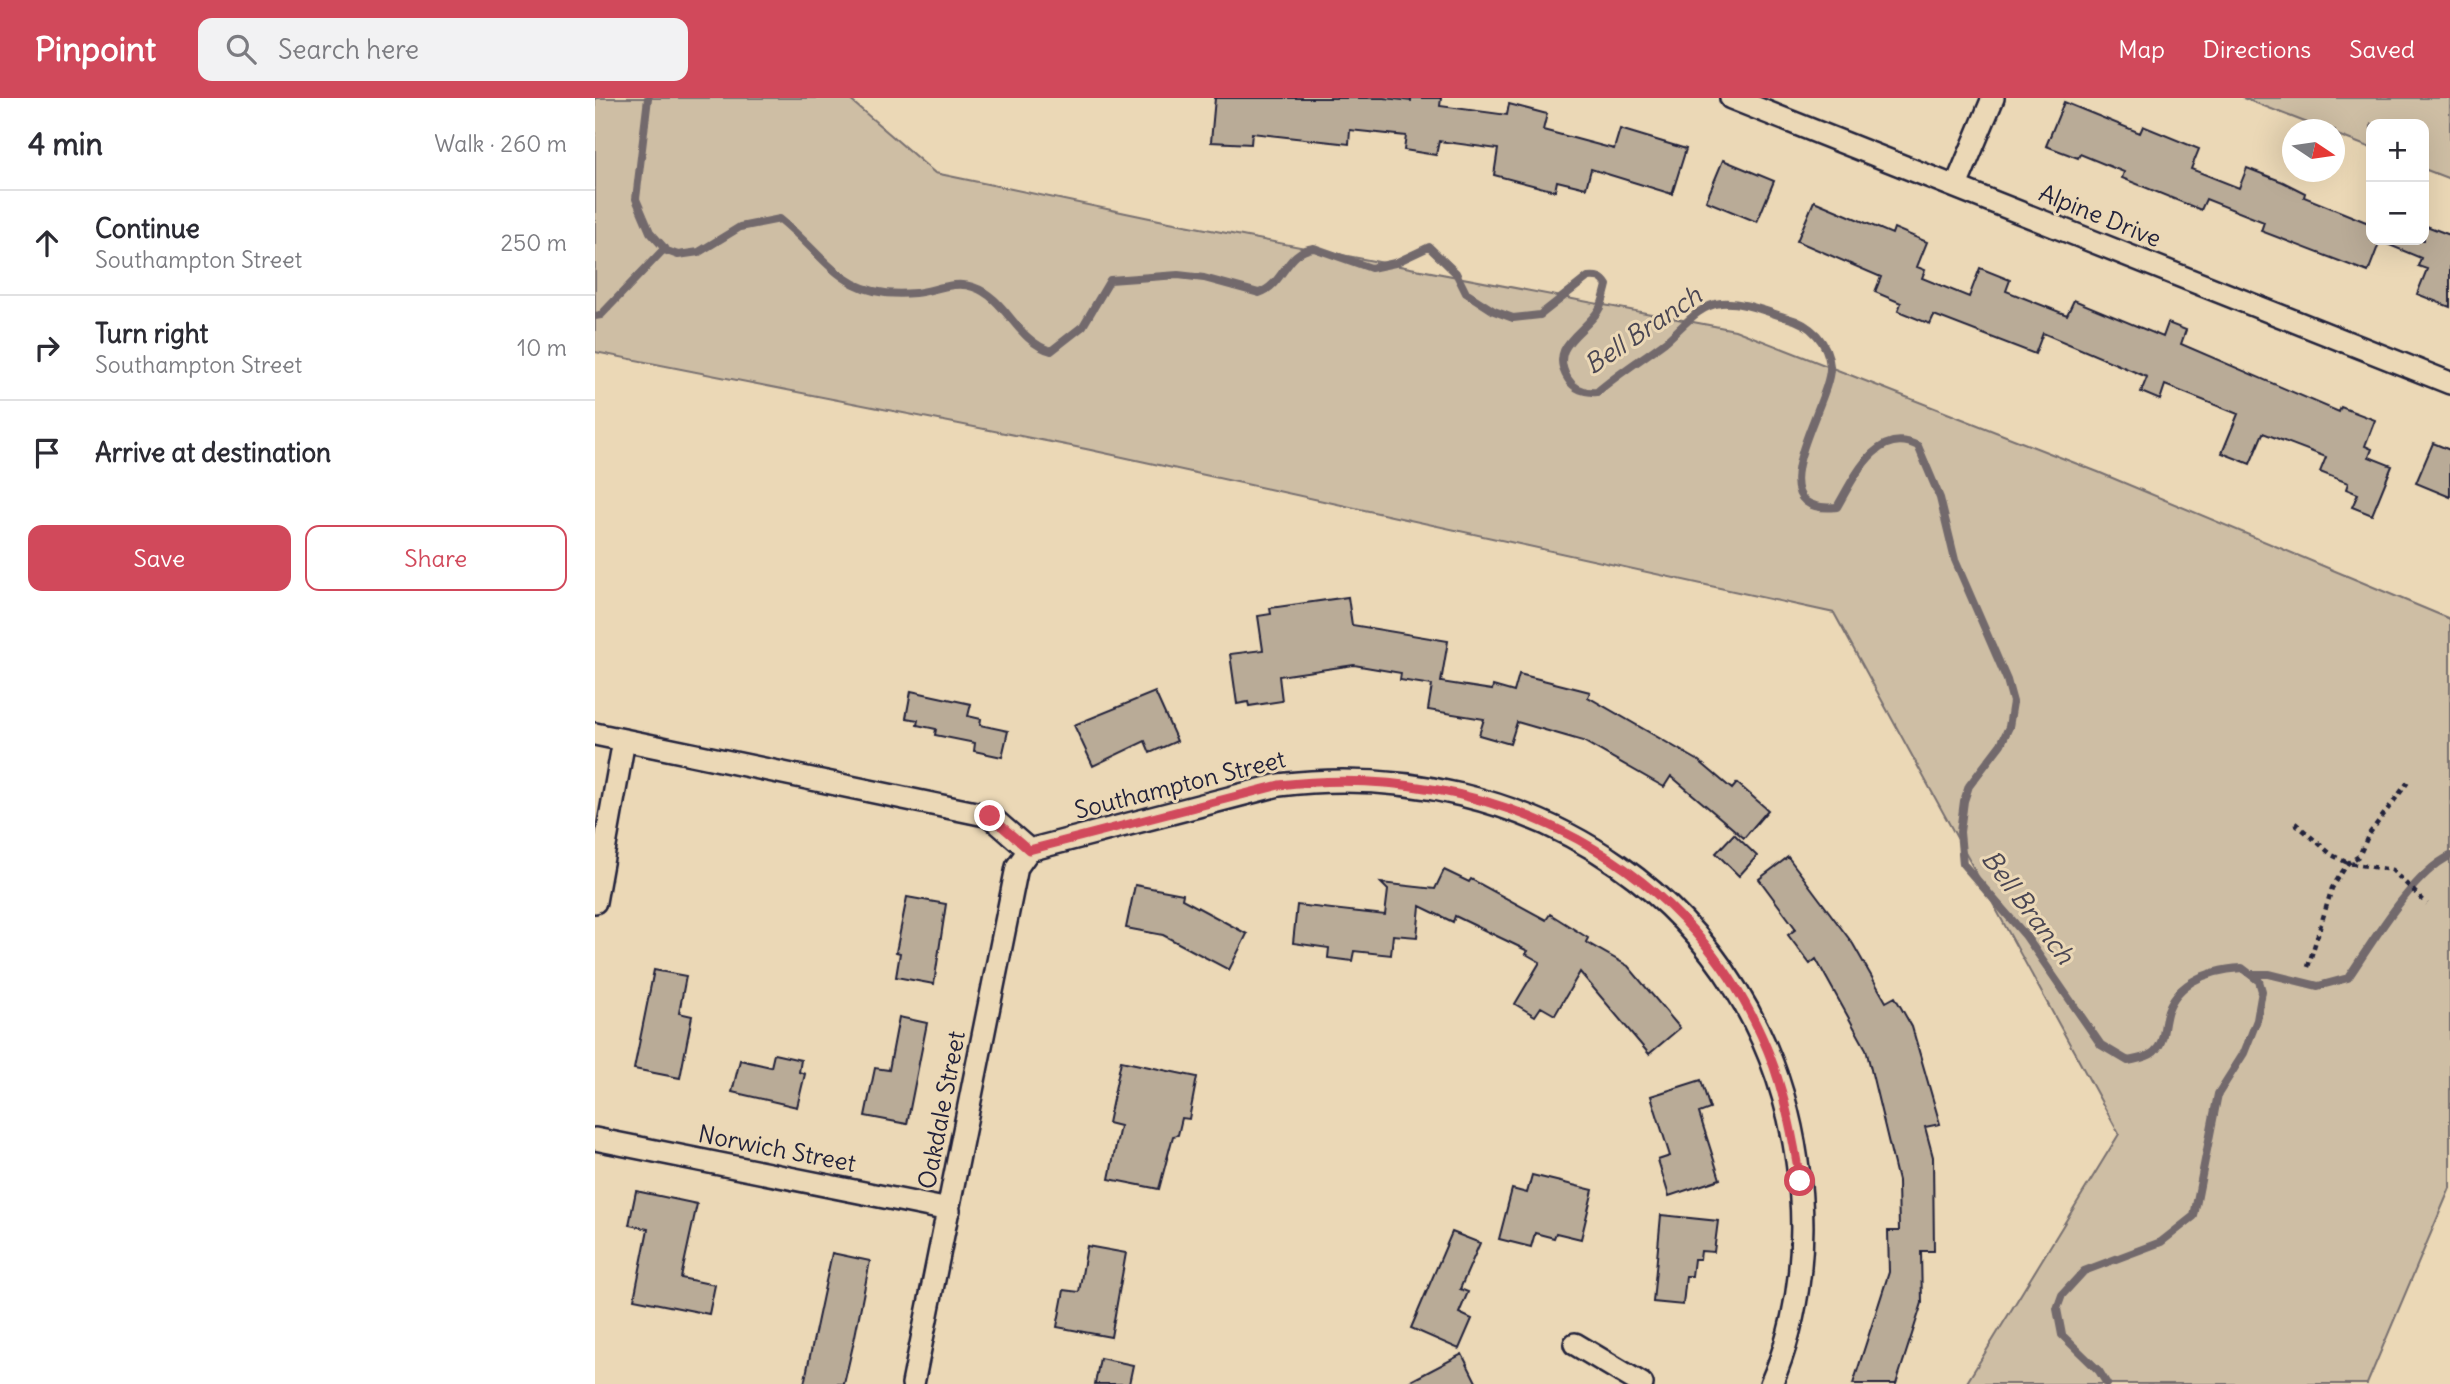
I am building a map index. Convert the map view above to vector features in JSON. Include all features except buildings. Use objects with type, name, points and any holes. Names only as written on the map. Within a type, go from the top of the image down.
[{"type":"street","name":"Alpine Drive","points":[[1731,98],[2450,383]]},
{"type":"street","points":[[1956,186],[1993,98]]},
{"type":"street","points":[[595,734],[990,816],[1029,850]]},
{"type":"street","points":[[595,902],[624,740]]},
{"type":"street","name":"Southampton Street","points":[[1029,850],[1279,785],[1321,780],[1364,780],[1448,790],[1482,799],[1549,823],[1611,858],[1666,902],[1717,961],[1755,1022],[1784,1100],[1800,1181],[1800,1264],[1787,1340],[1771,1384]]},
{"type":"street","name":"Oakdale Street","points":[[913,1384],[1017,867],[1029,850]]},
{"type":"street","name":"Norwich Street","points":[[595,1139],[949,1210]]},
{"type":"street","points":[[1575,1344],[1642,1384]]},
{"type":"path","points":[[2308,967],[2332,888],[2348,863],[2359,856],[2369,834],[2408,782]]},
{"type":"path","points":[[2295,823],[2332,855],[2348,863],[2392,870],[2427,904]]},
{"type":"shaded area","points":[[595,98],[848,98],[935,173],[1164,221],[1735,330],[2098,472],[2450,619],[2450,1188],[2367,1384],[1966,1384],[2119,1134],[1834,613],[1086,449],[595,352]]},
{"type":"shaded area","points":[[2243,98],[2450,98],[2450,179],[2429,171],[2429,119],[2366,119],[2366,146],[2345,138],[2345,119],[2297,119]]},
{"type":"waterway","name":"Bell Branch","points":[[648,98],[636,199],[650,232],[667,251],[678,255],[699,252],[740,227],[780,219],[825,262],[853,283],[890,294],[915,293],[959,285],[973,287],[995,300],[1029,338],[1051,351],[1083,326],[1110,280],[1178,275],[1204,278],[1259,293],[1268,289],[1297,255],[1314,248],[1371,268],[1395,263],[1429,247],[1456,273],[1466,293],[1494,311],[1513,318],[1540,315],[1588,277],[1601,279],[1607,285],[1600,308],[1570,341],[1562,358],[1563,368],[1570,382],[1580,390],[1588,392],[1597,392],[1665,342],[1690,318],[1713,305],[1746,305],[1796,321],[1811,329],[1826,349],[1830,366],[1828,382],[1802,453],[1797,475],[1800,494],[1812,505],[1837,507],[1859,469],[1879,448],[1903,441],[1918,446],[1940,498],[1955,560],[2007,680],[2013,702],[2009,727],[2001,744],[1969,786],[1964,801],[1960,832],[1963,864],[2025,935],[2101,1045],[2128,1061],[2148,1056],[2157,1049],[2174,998],[2192,982],[2216,972],[2242,968],[2259,981],[2262,991],[2257,1020],[2244,1053],[2218,1094],[2194,1216],[2161,1242],[2084,1271],[2062,1295],[2057,1309],[2062,1335],[2099,1371],[2107,1384]]},
{"type":"waterway","points":[[595,316],[601,315],[665,248]]},
{"type":"waterway","points":[[2253,974],[2269,974],[2318,986],[2348,978],[2407,893],[2436,865],[2450,856]]},
{"type":"route","points":[[990,816],[1029,850],[1279,785],[1321,780],[1364,780],[1448,790],[1516,810],[1549,823],[1611,858],[1639,879],[1666,902],[1717,961],[1755,1022],[1773,1066],[1793,1134],[1800,1181]]}]
